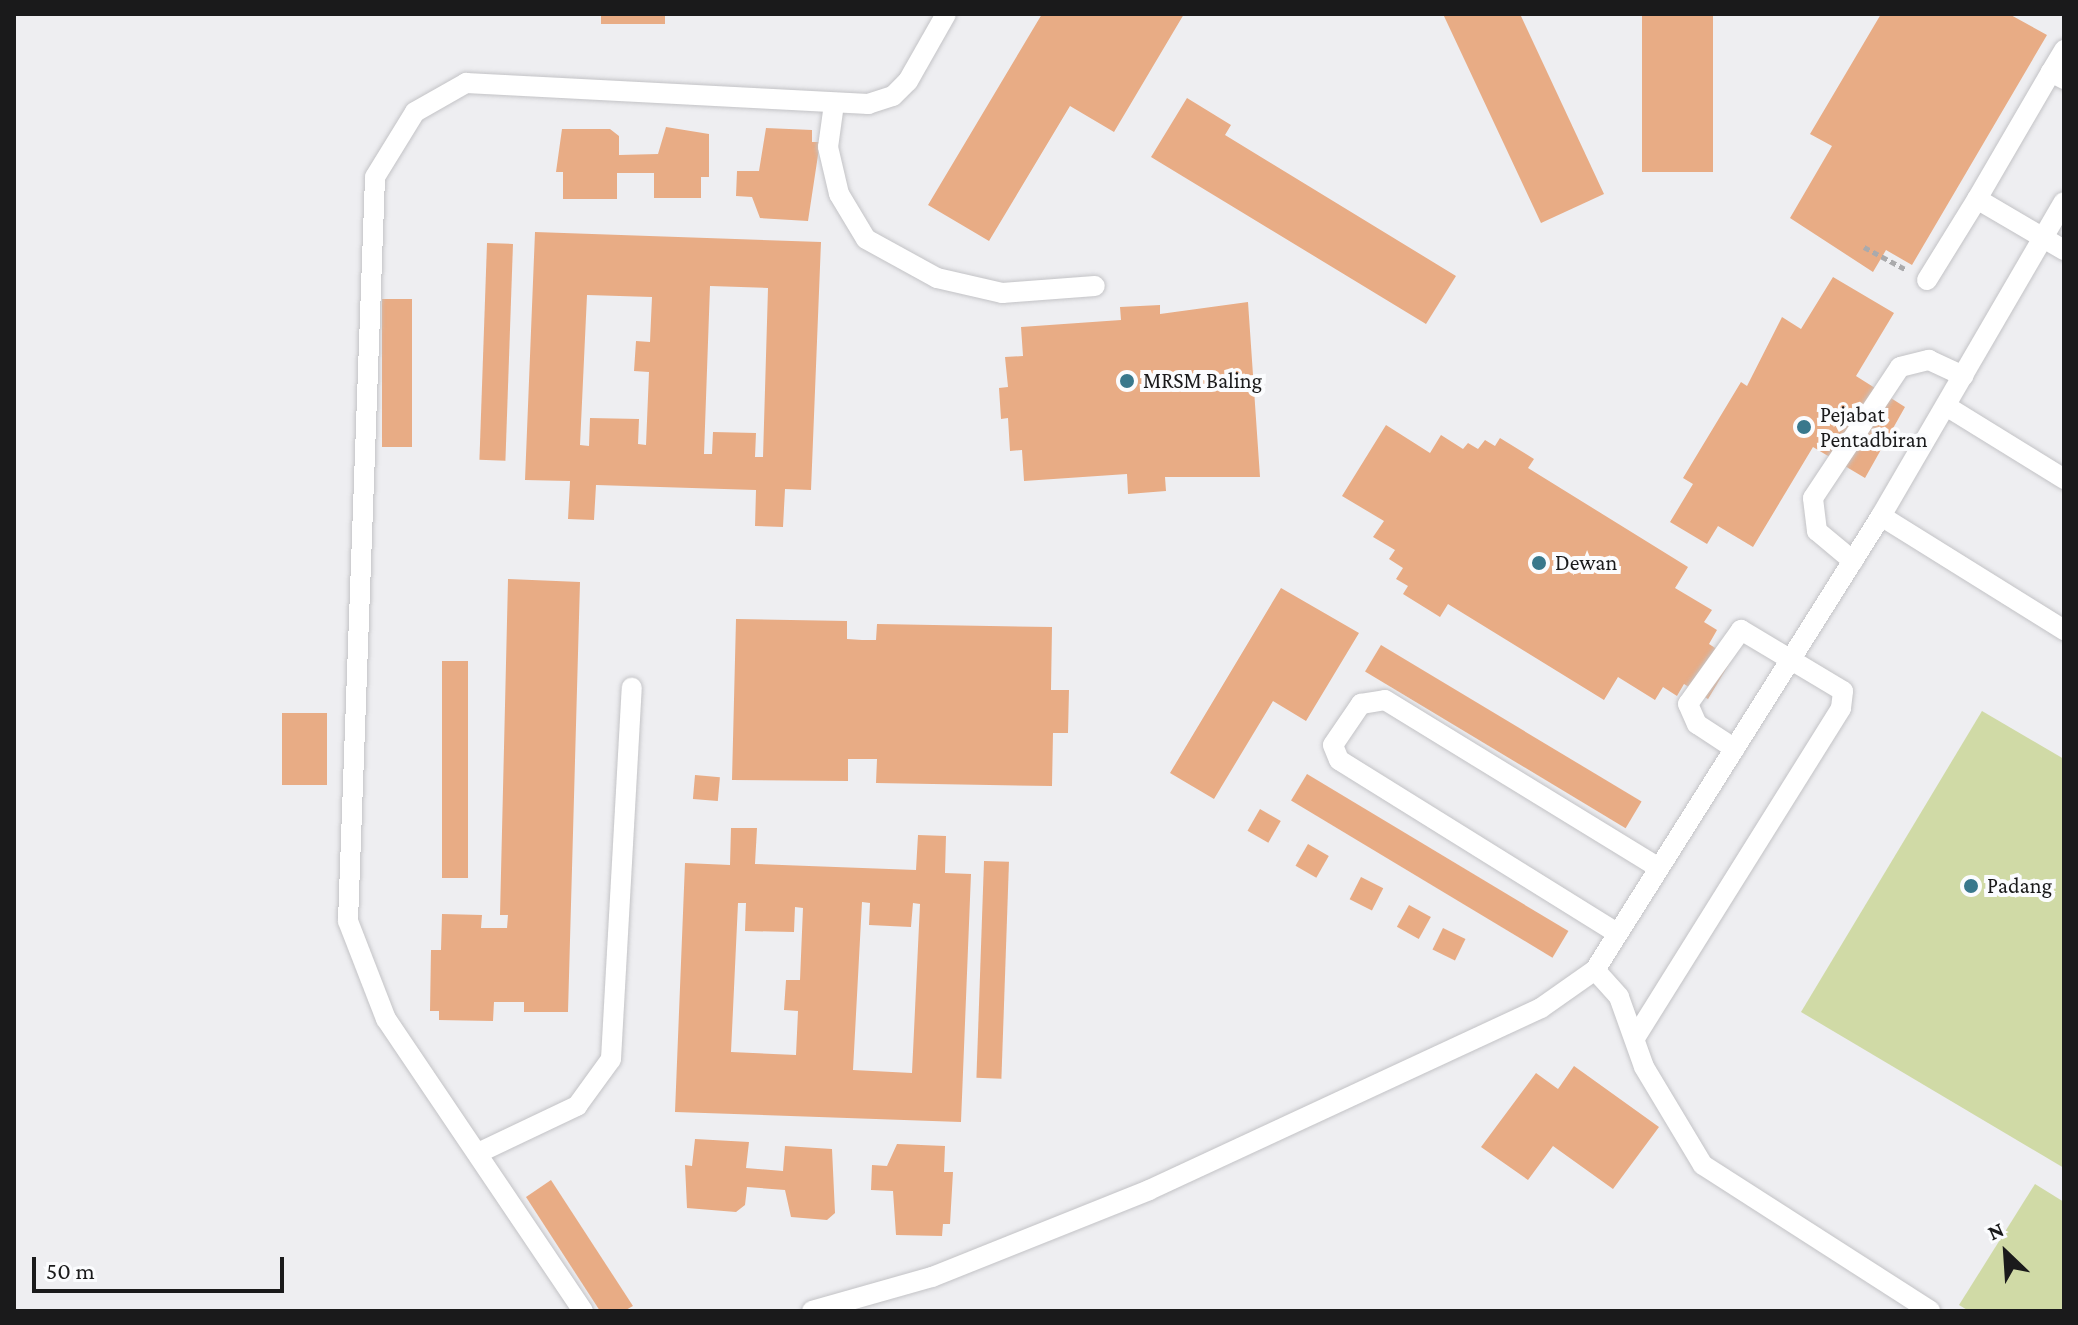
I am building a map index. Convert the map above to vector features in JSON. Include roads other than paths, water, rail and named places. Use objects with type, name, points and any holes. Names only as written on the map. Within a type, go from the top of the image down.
[{"type":"lane","points":[[583,1311],[386,1019],[348,921],[375,177],[415,112],[466,83],[507,80],[834,104],[893,96],[946,14]]},
{"type":"lane","points":[[1927,280],[2058,76],[2064,50]]},
{"type":"lane","points":[[834,104],[832,163],[839,194],[866,239],[937,278],[1002,293],[1095,286]]},
{"type":"lane","points":[[1977,199],[2064,250]]},
{"type":"lane","points":[[812,1311],[932,1277],[1149,1190],[1473,1042],[1595,970],[1881,516],[2064,202]]},
{"type":"lane","points":[[1853,561],[1817,531],[1813,498],[1900,367],[1929,360],[1963,376]]},
{"type":"lane","points":[[1946,406],[2064,479]]},
{"type":"lane","points":[[1881,516],[2064,630]]},
{"type":"lane","points":[[1635,1038],[1845,699],[1837,684],[1754,633],[1732,636],[1688,704],[1697,724],[1735,749]]},
{"type":"lane","points":[[478,1153],[577,1106],[611,1059],[632,688]]},
{"type":"lane","points":[[1617,933],[1339,760],[1333,745],[1361,704],[1385,700],[1659,868]]},
{"type":"lane","points":[[1595,970],[1619,997],[1644,1067],[1703,1165],[1930,1311]]},
{"type":"place","name":"MRSM Baling","points":[[1127,381]]},
{"type":"place","name":"Pejabat Pentadbiran","points":[[1804,427]]},
{"type":"place","name":"Dewan","points":[[1539,563]]},
{"type":"place","name":"Padang","points":[[1971,886]]}]
